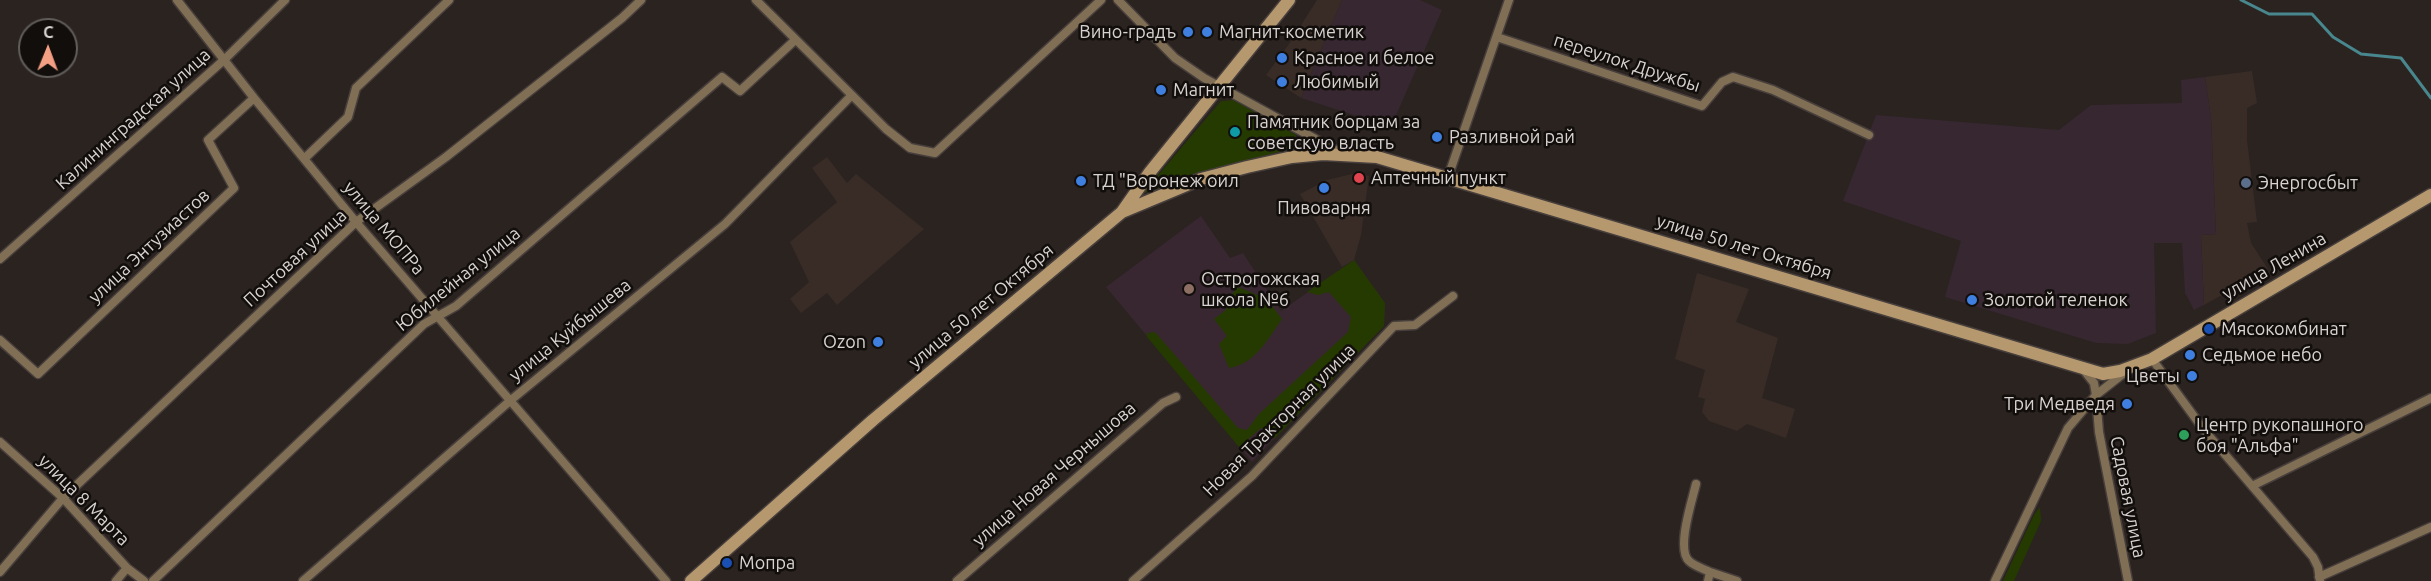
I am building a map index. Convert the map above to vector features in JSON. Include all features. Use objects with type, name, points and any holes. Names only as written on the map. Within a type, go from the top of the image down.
[{"type":"main road","points":[[1122,212],[1150,172],[1289,0]]},
{"type":"main road","name":"улица 50 лет Октября","points":[[691,581],[882,412],[1122,212],[1202,179],[1292,157],[1343,154],[1377,157],[2083,369],[2103,374],[2133,366]]},
{"type":"main road","name":"улица Ленина","points":[[2133,366],[2152,359],[2431,195]]},
{"type":"street","name":"улица МОПРа","points":[[177,0],[356,222],[666,581]]},
{"type":"street","name":"Калининградская улица","points":[[0,259],[225,59],[285,0]]},
{"type":"street","points":[[305,158],[348,117],[356,88],[449,0]]},
{"type":"street","name":"Почтовая улица","points":[[0,572],[63,498],[356,222],[446,157],[613,25],[641,0]]},
{"type":"street","points":[[756,0],[886,129],[910,148],[935,153],[1101,0]]},
{"type":"street","name":"улица 50 лет Октября","points":[[1118,0],[1175,58],[1204,78],[1343,154]]},
{"type":"street","points":[[1448,177],[1509,0]]},
{"type":"street","name":"переулок Дружбы","points":[[1497,37],[1702,106],[1722,82],[1733,77],[1773,90],[1869,135]]},
{"type":"street","name":"Юбилейная улица","points":[[153,581],[424,324],[456,306],[722,77],[740,91],[794,40]]},
{"type":"street","name":"улица Куйбышева","points":[[303,581],[511,400],[725,224],[851,96]]},
{"type":"street","name":"улица Энтузиастов","points":[[0,340],[38,374],[209,212],[234,188],[208,141],[254,98]]},
{"type":"street","name":"Новая Тракторная улица","points":[[1133,581],[1252,476],[1394,326],[1415,325],[1453,296]]},
{"type":"street","points":[[2152,359],[2204,430],[2313,557],[2320,579],[2431,527]]},
{"type":"street","points":[[1995,581],[2068,428],[2096,394],[2133,366]]},
{"type":"street","points":[[2083,369],[2089,375],[2096,394]]},
{"type":"street","points":[[2096,394],[2103,374]]},
{"type":"street","name":"Садовая улица","points":[[2096,394],[2099,432],[2128,581]]},
{"type":"street","name":"улица Новая Чернышова","points":[[957,581],[1162,403],[1176,397]]},
{"type":"street","points":[[2252,486],[2431,398]]},
{"type":"street","name":"улица 8 Марта","points":[[0,442],[63,498],[128,568],[144,581]]},
{"type":"street","points":[[1696,484],[1684,539],[1684,555],[1709,576],[1737,581]]},
{"type":"street","points":[[116,581],[128,568]]},
{"type":"shaded area","points":[[1317,0],[1342,0],[1301,98],[1266,75]]},
{"type":"shaded area","points":[[1342,0],[1420,0],[1442,10],[1391,127],[1301,98]]},
{"type":"shaded area","points":[[2252,71],[2257,103],[2247,108],[2247,140],[2257,222],[2247,223],[2251,243],[2268,269],[2204,305],[2201,235],[2216,234],[2211,118],[2205,77]]},
{"type":"shaded area","name":"Мясокомбинат","points":[[2205,77],[2211,118],[2216,234],[2201,235],[2204,305],[2194,310],[2185,293],[2182,243],[2154,243],[2156,333],[2128,344],[2096,343],[1945,297],[1961,241],[1843,201],[1876,115],[2059,130],[2091,105],[2182,103],[2181,80]]},
{"type":"shaded area","points":[[827,157],[847,183],[856,174],[924,229],[837,305],[827,293],[801,313],[790,299],[809,282],[790,242],[837,202],[812,168]]},
{"type":"shaded area","points":[[1356,173],[1369,176],[1361,235],[1354,260],[1342,267],[1300,194],[1327,180]]},
{"type":"shaded area","points":[[1201,216],[1230,258],[1243,253],[1281,311],[1354,260],[1385,303],[1384,326],[1252,462],[1106,287]]},
{"type":"shaded area","points":[[1697,273],[1749,289],[1736,322],[1778,338],[1762,398],[1795,409],[1786,438],[1747,424],[1737,431],[1709,421],[1702,412],[1705,399],[1698,397],[1705,370],[1675,359]]},
{"type":"green space","points":[[1233,100],[1296,135],[1294,148],[1184,177],[1142,194],[1221,101]]},
{"type":"green space","points":[[1354,260],[1385,303],[1384,326],[1275,438],[1261,428],[1239,447],[1147,337],[1147,333],[1155,332],[1238,428],[1247,430],[1259,414],[1348,332],[1351,317],[1329,292],[1318,295],[1307,292]]},
{"type":"green space","points":[[1238,287],[1267,299],[1282,319],[1254,356],[1238,366],[1229,368],[1219,344],[1227,336],[1214,319],[1226,310],[1228,299]]},
{"type":"green space","points":[[2040,507],[2041,521],[2014,581],[2003,581],[2034,515]]},
{"type":"waterway","points":[[2241,0],[2269,14],[2312,14],[2333,37],[2361,54],[2401,58],[2431,98]]},
{"type":"place","name":"Вино-градъ","points":[[1188,32]]},
{"type":"place","name":"Магнит-косметик","points":[[1207,32]]},
{"type":"place","name":"Красное и белое","points":[[1282,58]]},
{"type":"place","name":"Любимый","points":[[1282,82]]},
{"type":"place","name":"Магнит","points":[[1161,90]]},
{"type":"place","name":"Памятник борцам за советскую власть","points":[[1235,132]]},
{"type":"place","name":"Разливной рай","points":[[1437,137]]},
{"type":"place","name":"Аптечный пункт","points":[[1359,178]]},
{"type":"place","name":"ТД \"Воронеж оил","points":[[1081,181]]},
{"type":"place","name":"Энергосбыт","points":[[2246,183]]},
{"type":"place","name":"Пивоварня","points":[[1324,188]]},
{"type":"place","name":"Острогожская школа №6","points":[[1189,289]]},
{"type":"place","name":"Золотой теленок","points":[[1972,300]]},
{"type":"place","name":"Мясокомбинат","points":[[2209,329]]},
{"type":"place","name":"Ozon","points":[[878,342]]},
{"type":"place","name":"Седьмое небо","points":[[2190,355]]},
{"type":"place","name":"Цветы","points":[[2192,376]]},
{"type":"place","name":"Три Медведя","points":[[2127,404]]},
{"type":"place","name":"Центр рукопашного боя \"Альфа\"","points":[[2184,435]]},
{"type":"place","name":"Мопра","points":[[727,563]]}]
